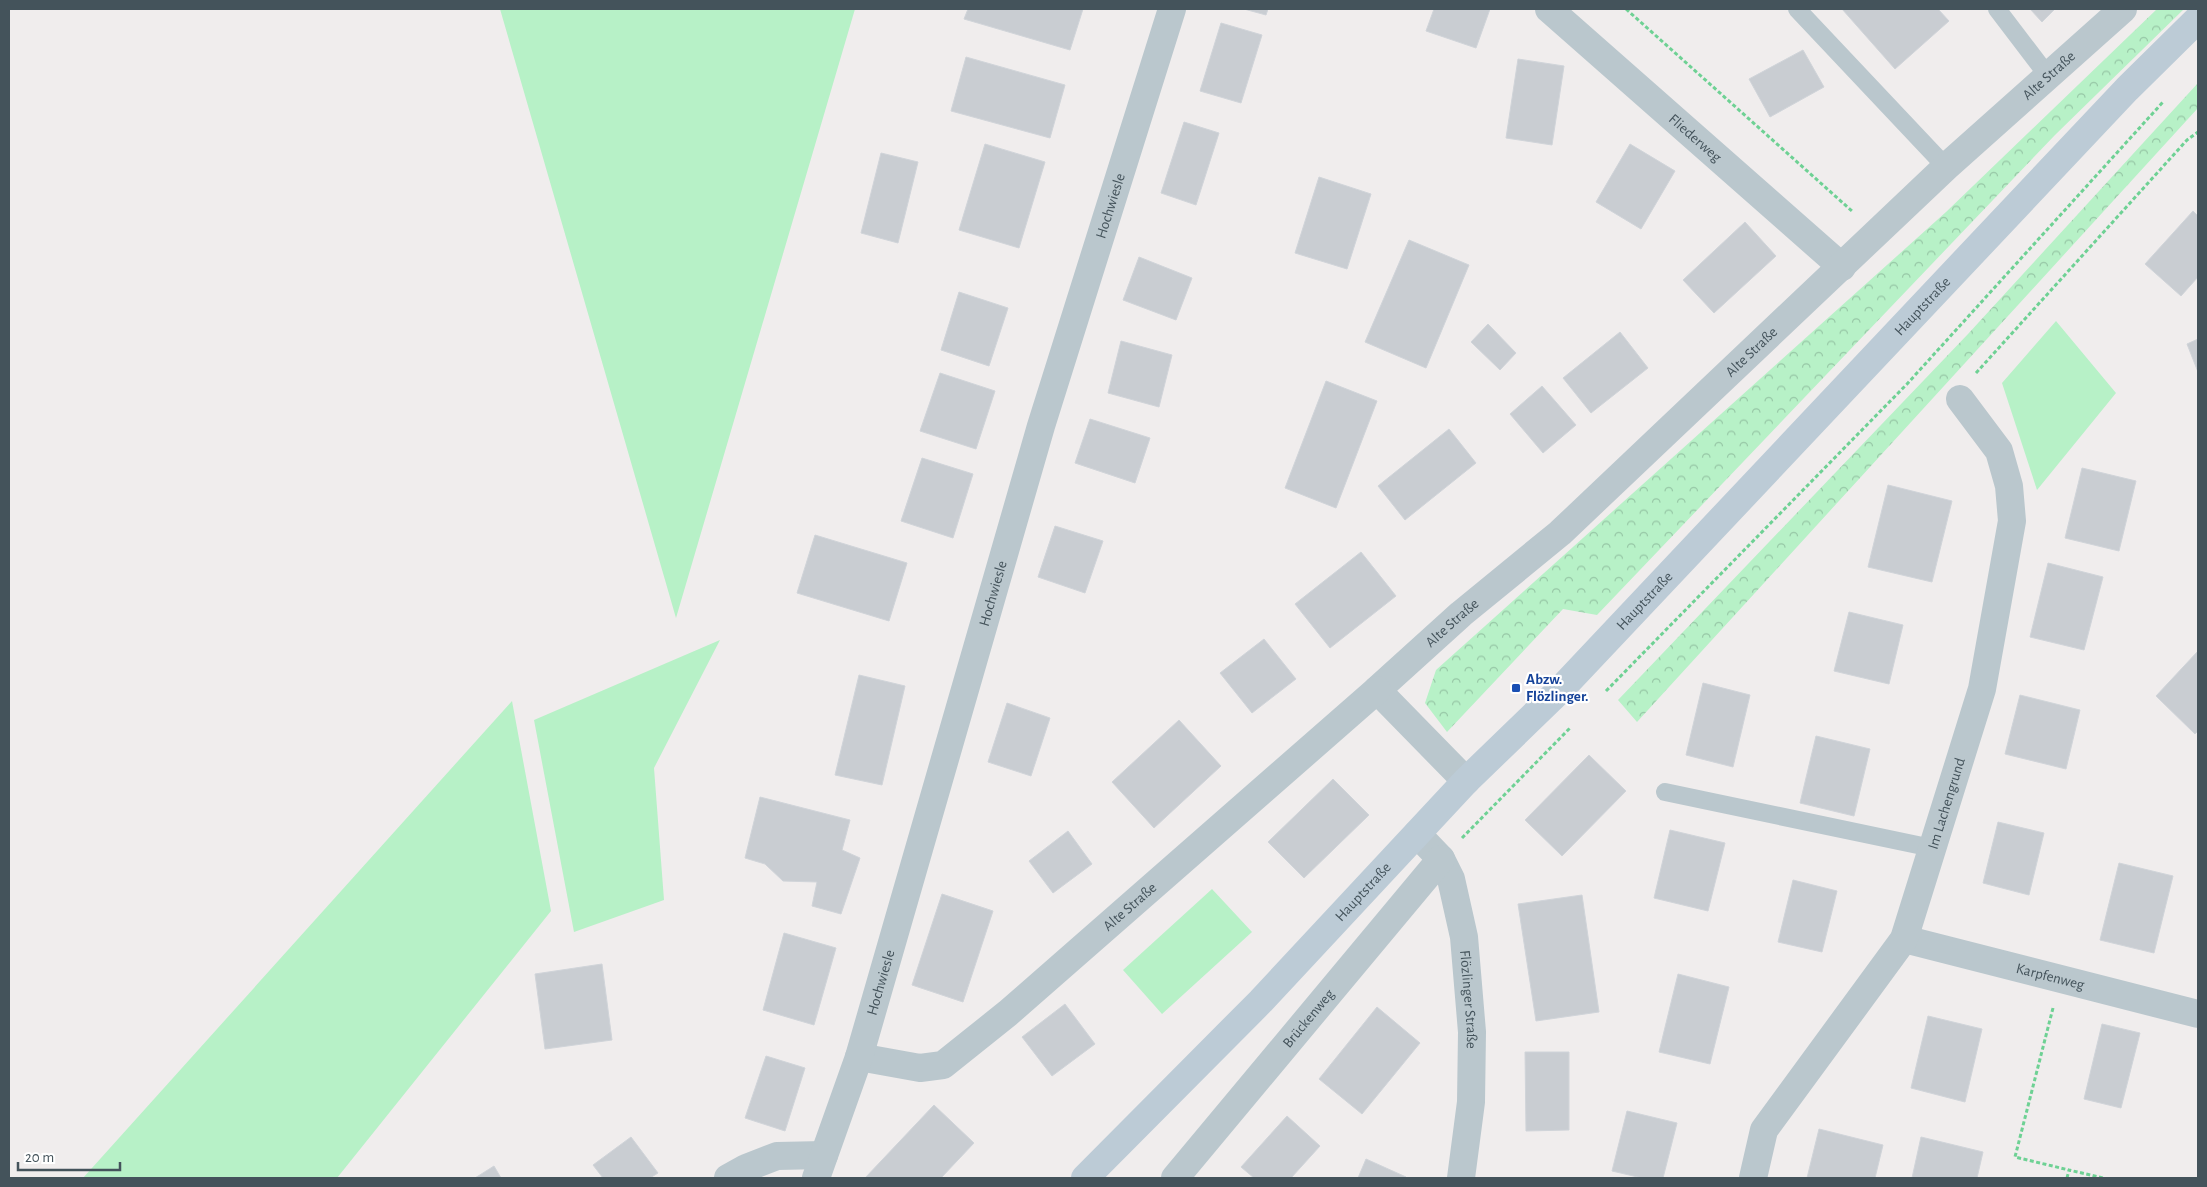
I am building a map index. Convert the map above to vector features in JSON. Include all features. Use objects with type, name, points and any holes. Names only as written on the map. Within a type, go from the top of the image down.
[{"type":"street","name":"Hochwiesle","points":[[820,1167],[859,1057],[1041,426],[1172,9]]},
{"type":"street","name":"Fliederweg","points":[[1549,9],[1842,267]]},
{"type":"street","name":"Alte Straße","points":[[859,1057],[920,1068],[943,1065],[1008,1013],[1377,690],[1461,614],[1560,533],[1878,234],[1946,167],[2123,9]]},
{"type":"street","name":"Hauptstraße","points":[[1085,1178],[1261,1001],[1466,781],[1562,689],[2127,89],[2198,19]]},
{"type":"street","name":"Im Lachengrund","points":[[1753,1178],[1764,1130],[1904,938],[1982,689],[2012,521],[2009,486],[1999,451],[1960,399]]},
{"type":"street","points":[[1377,690],[1466,781]]},
{"type":"street","name":"Flözlinger Straße","points":[[1417,834],[1441,859],[1451,879],[1464,937],[1472,1032],[1471,1102],[1461,1178]]},
{"type":"street","name":"Brückenweg","points":[[1175,1178],[1441,859]]},
{"type":"street","name":"Karpfenweg","points":[[1904,938],[2198,1014]]},
{"type":"street","points":[[728,1178],[746,1168],[777,1156],[820,1167]]},
{"type":"lane","points":[[1797,9],[1946,167]]},
{"type":"lane","points":[[1997,9],[2048,76]]},
{"type":"lane","points":[[1665,792],[1932,848]]},
{"type":"path","points":[[1626,9],[1878,234]]},
{"type":"path","points":[[1601,696],[1907,384],[2165,99]]},
{"type":"path","points":[[1960,399],[1971,378],[2187,140],[2198,132]]},
{"type":"path","points":[[1441,859],[1573,724]]},
{"type":"path","points":[[2060,979],[2015,1157],[2103,1178]]},
{"type":"path","points":[[2067,1178],[2069,1170]]},
{"type":"green space","points":[[500,9],[855,9],[676,618]]},
{"type":"green space","points":[[2157,9],[2184,9],[2055,135],[1597,615],[1563,609],[1447,732],[1425,703],[1436,670],[1946,212]]},
{"type":"green space","points":[[2198,83],[2198,108],[1637,722],[1618,700],[1968,334]]},
{"type":"green space","points":[[2056,321],[2116,393],[2037,490],[2002,383]]},
{"type":"green space","points":[[720,640],[654,768],[664,900],[574,932],[534,720]]},
{"type":"green space","points":[[512,701],[551,911],[337,1178],[83,1178]]},
{"type":"green space","points":[[1212,889],[1252,932],[1162,1014],[1123,970]]},
{"type":"building","points":[[968,9],[1083,9],[1070,50],[964,19]]},
{"type":"building","points":[[1244,9],[1268,9],[1266,15]]},
{"type":"building","points":[[1434,9],[1490,9],[1476,48],[1426,31]]},
{"type":"building","points":[[1842,9],[1938,9],[1949,21],[1895,69]]},
{"type":"building","points":[[2030,9],[2055,9],[2042,22]]},
{"type":"building","points":[[1221,23],[1262,35],[1241,103],[1200,91]]},
{"type":"building","points":[[1803,50],[1824,87],[1770,117],[1749,79]]},
{"type":"building","points":[[966,57],[1065,85],[1050,138],[951,111]]},
{"type":"building","points":[[1518,59],[1564,66],[1552,145],[1506,138]]},
{"type":"building","points":[[1184,122],[1219,133],[1196,205],[1161,193]]},
{"type":"building","points":[[985,144],[1045,162],[1019,248],[959,230]]},
{"type":"building","points":[[1630,144],[1675,171],[1641,229],[1596,202]]},
{"type":"building","points":[[881,153],[918,162],[898,243],[861,233]]},
{"type":"building","points":[[1319,177],[1371,194],[1347,269],[1295,253]]},
{"type":"building","points":[[2193,211],[2198,216],[2198,277],[2181,296],[2145,264]]},
{"type":"building","points":[[1745,222],[1776,256],[1714,313],[1683,280]]},
{"type":"building","points":[[1409,240],[1469,265],[1426,368],[1365,342]]},
{"type":"building","points":[[1139,257],[1192,278],[1176,320],[1123,300]]},
{"type":"building","points":[[959,292],[1008,308],[989,366],[941,350]]},
{"type":"building","points":[[1488,324],[1516,353],[1500,370],[1471,342]]},
{"type":"building","points":[[1620,332],[1648,368],[1591,413],[1563,378]]},
{"type":"building","points":[[2198,339],[2198,372],[2187,344]]},
{"type":"building","points":[[1121,341],[1172,355],[1159,407],[1108,393]]},
{"type":"building","points":[[940,373],[995,391],[976,449],[920,431]]},
{"type":"building","points":[[1326,381],[1377,401],[1336,508],[1285,488]]},
{"type":"building","points":[[1542,386],[1576,425],[1543,453],[1510,414]]},
{"type":"building","points":[[1090,419],[1150,438],[1135,483],[1075,463]]},
{"type":"building","points":[[1449,429],[1476,463],[1405,520],[1378,486]]},
{"type":"building","points":[[922,458],[973,474],[953,538],[901,521]]},
{"type":"building","points":[[2082,468],[2136,481],[2119,551],[2065,538]]},
{"type":"building","points":[[1888,485],[1952,501],[1932,582],[1868,567]]},
{"type":"building","points":[[1055,526],[1103,541],[1085,593],[1038,577]]},
{"type":"building","points":[[815,535],[907,563],[889,621],[797,593]]},
{"type":"building","points":[[1361,552],[1396,596],[1330,648],[1295,604]]},
{"type":"building","points":[[2048,563],[2103,577],[2084,650],[2030,637]]},
{"type":"building","points":[[1849,612],[1903,625],[1889,684],[1834,671]]},
{"type":"building","points":[[1264,639],[1296,679],[1252,713],[1220,673]]},
{"type":"building","points":[[2198,651],[2198,731],[2195,734],[2156,696]]},
{"type":"building","points":[[859,675],[905,686],[882,785],[835,775]]},
{"type":"building","points":[[1703,683],[1750,695],[1733,767],[1686,755]]},
{"type":"building","points":[[2020,695],[2080,710],[2066,769],[2005,754]]},
{"type":"building","points":[[1007,703],[1050,718],[1031,776],[988,762]]},
{"type":"building","points":[[1179,720],[1221,766],[1154,828],[1112,782]]},
{"type":"building","points":[[1816,736],[1870,749],[1854,816],[1800,803]]},
{"type":"building","points":[[1589,755],[1626,791],[1562,856],[1525,820]]},
{"type":"building","points":[[1333,779],[1369,815],[1304,878],[1268,842]]},
{"type":"building","points":[[760,797],[850,820],[842,850],[860,858],[841,914],[812,906],[817,882],[783,881],[765,864],[745,858]]},
{"type":"building","points":[[1998,822],[2044,833],[2029,895],[1983,883]]},
{"type":"building","points":[[1670,830],[1725,843],[1708,911],[1654,898]]},
{"type":"building","points":[[1068,831],[1092,864],[1053,893],[1029,861]]},
{"type":"building","points":[[2119,863],[2173,876],[2154,953],[2100,940]]},
{"type":"building","points":[[1793,880],[1837,891],[1822,952],[1778,942]]},
{"type":"building","points":[[942,894],[993,911],[963,1002],[912,985]]},
{"type":"building","points":[[1582,895],[1599,1012],[1536,1021],[1518,904]]},
{"type":"building","points":[[784,933],[836,948],[814,1025],[763,1010]]},
{"type":"building","points":[[602,964],[612,1040],[545,1049],[535,974]]},
{"type":"building","points":[[1678,974],[1729,987],[1710,1064],[1659,1052]]},
{"type":"building","points":[[1065,1004],[1095,1044],[1052,1076],[1022,1037]]},
{"type":"building","points":[[1377,1007],[1420,1043],[1362,1114],[1319,1079]]},
{"type":"building","points":[[1928,1016],[1982,1029],[1965,1102],[1911,1088]]},
{"type":"building","points":[[2102,1024],[2140,1033],[2121,1108],[2084,1099]]},
{"type":"building","points":[[1525,1052],[1569,1052],[1569,1130],[1526,1131]]},
{"type":"building","points":[[766,1056],[805,1068],[785,1131],[745,1118]]},
{"type":"building","points":[[934,1105],[974,1143],[941,1178],[865,1178]]},
{"type":"building","points":[[1627,1111],[1677,1123],[1663,1178],[1642,1178],[1612,1171]]},
{"type":"building","points":[[1287,1116],[1320,1146],[1291,1178],[1254,1178],[1241,1167]]},
{"type":"building","points":[[1819,1129],[1883,1145],[1875,1178],[1807,1178]]},
{"type":"building","points":[[631,1137],[658,1173],[650,1178],[603,1178],[593,1165]]},
{"type":"building","points":[[1921,1137],[1983,1152],[1977,1178],[1912,1178]]},
{"type":"building","points":[[1366,1159],[1406,1177],[1406,1178],[1358,1178]]},
{"type":"building","points":[[494,1166],[501,1178],[475,1178]]},
{"type":"place","name":"Abzw. Flözlinger.","points":[[1516,688]]}]
